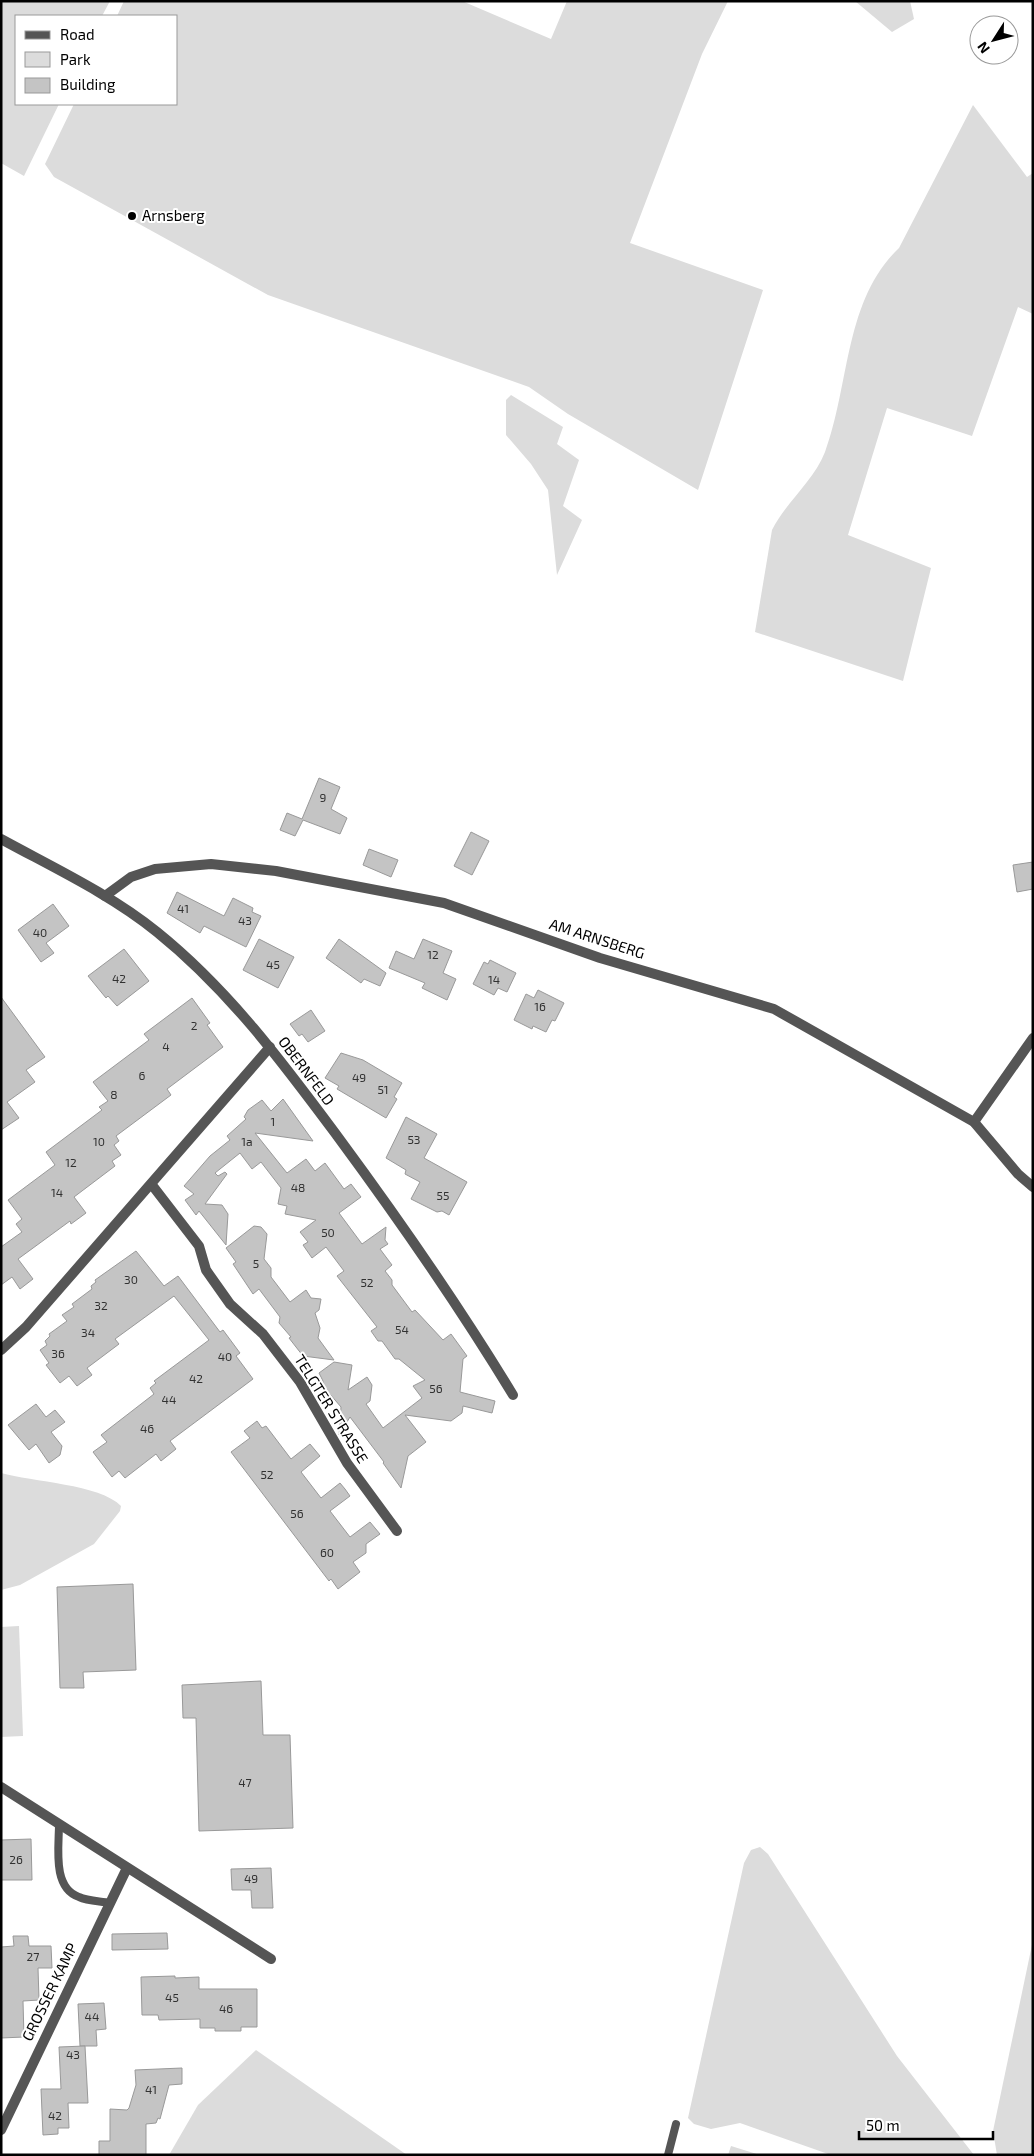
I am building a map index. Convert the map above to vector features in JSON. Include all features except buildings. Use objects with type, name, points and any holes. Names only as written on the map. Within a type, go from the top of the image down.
[{"type":"street","name":"OBERNFELD","points":[[1,839],[105,896],[156,931],[202,971],[239,1009],[388,1206],[467,1319],[513,1395]]},
{"type":"street","name":"AM ARNSBERG","points":[[105,896],[130,877],[155,869],[211,864],[276,871],[444,903],[600,958],[774,1009],[974,1122],[1018,1174],[1033,1187]]},
{"type":"street","points":[[974,1122],[1033,1038]]},
{"type":"street","points":[[1,1350],[26,1327],[130,1205],[152,1185],[270,1048]]},
{"type":"street","name":"TELGTER STRASSE","points":[[152,1185],[200,1246],[206,1270],[225,1297],[263,1334],[300,1382],[347,1463],[397,1531]]},
{"type":"street","points":[[1,1787],[272,1959]]},
{"type":"street","name":"GROSSER KAMP","points":[[1,2130],[127,1868]]},
{"type":"lane","points":[[59,1824],[60,1877],[66,1888],[78,1897],[110,1903]]},
{"type":"lane","points":[[668,2155],[676,2124]]},
{"type":"green space","points":[[1,1],[110,1],[103,15],[15,15],[15,105],[59,105],[24,176],[1,163]]},
{"type":"green space","points":[[124,1],[462,1],[551,39],[567,1],[728,1],[702,54],[630,243],[763,290],[698,490],[568,414],[529,387],[268,295],[54,177],[45,164],[74,105],[178,105],[178,15],[117,15]]},
{"type":"green space","points":[[855,1],[910,1],[914,19],[892,32]]},
{"type":"green space","points":[[973,105],[1027,177],[1033,173],[1033,314],[1018,307],[972,436],[887,408],[848,535],[931,568],[903,681],[755,632],[772,530],[784,510],[814,473],[825,452],[833,426],[851,344],[868,292],[881,269],[899,248]]},
{"type":"green space","points":[[511,395],[563,427],[557,444],[579,460],[563,506],[582,520],[557,575],[548,490],[531,464],[506,435],[506,400]]},
{"type":"green space","points":[[1,1473],[82,1488],[98,1493],[121,1506],[120,1511],[94,1544],[20,1585],[1,1590]]},
{"type":"green space","points":[[19,1626],[23,1736],[1,1737],[1,1627]]},
{"type":"green space","points":[[760,1847],[768,1854],[897,2056],[974,2155],[831,2155],[740,2123],[711,2129],[694,2124],[688,2118],[744,1863],[751,1850]]},
{"type":"green space","points":[[1033,1940],[1033,2155],[997,2155],[993,2131]]},
{"type":"green space","points":[[256,2050],[407,2155],[169,2155],[198,2105]]},
{"type":"green space","points":[[731,2146],[760,2155],[728,2155]]},
{"type":"place","name":"Arnsberg","points":[[132,216]]}]
